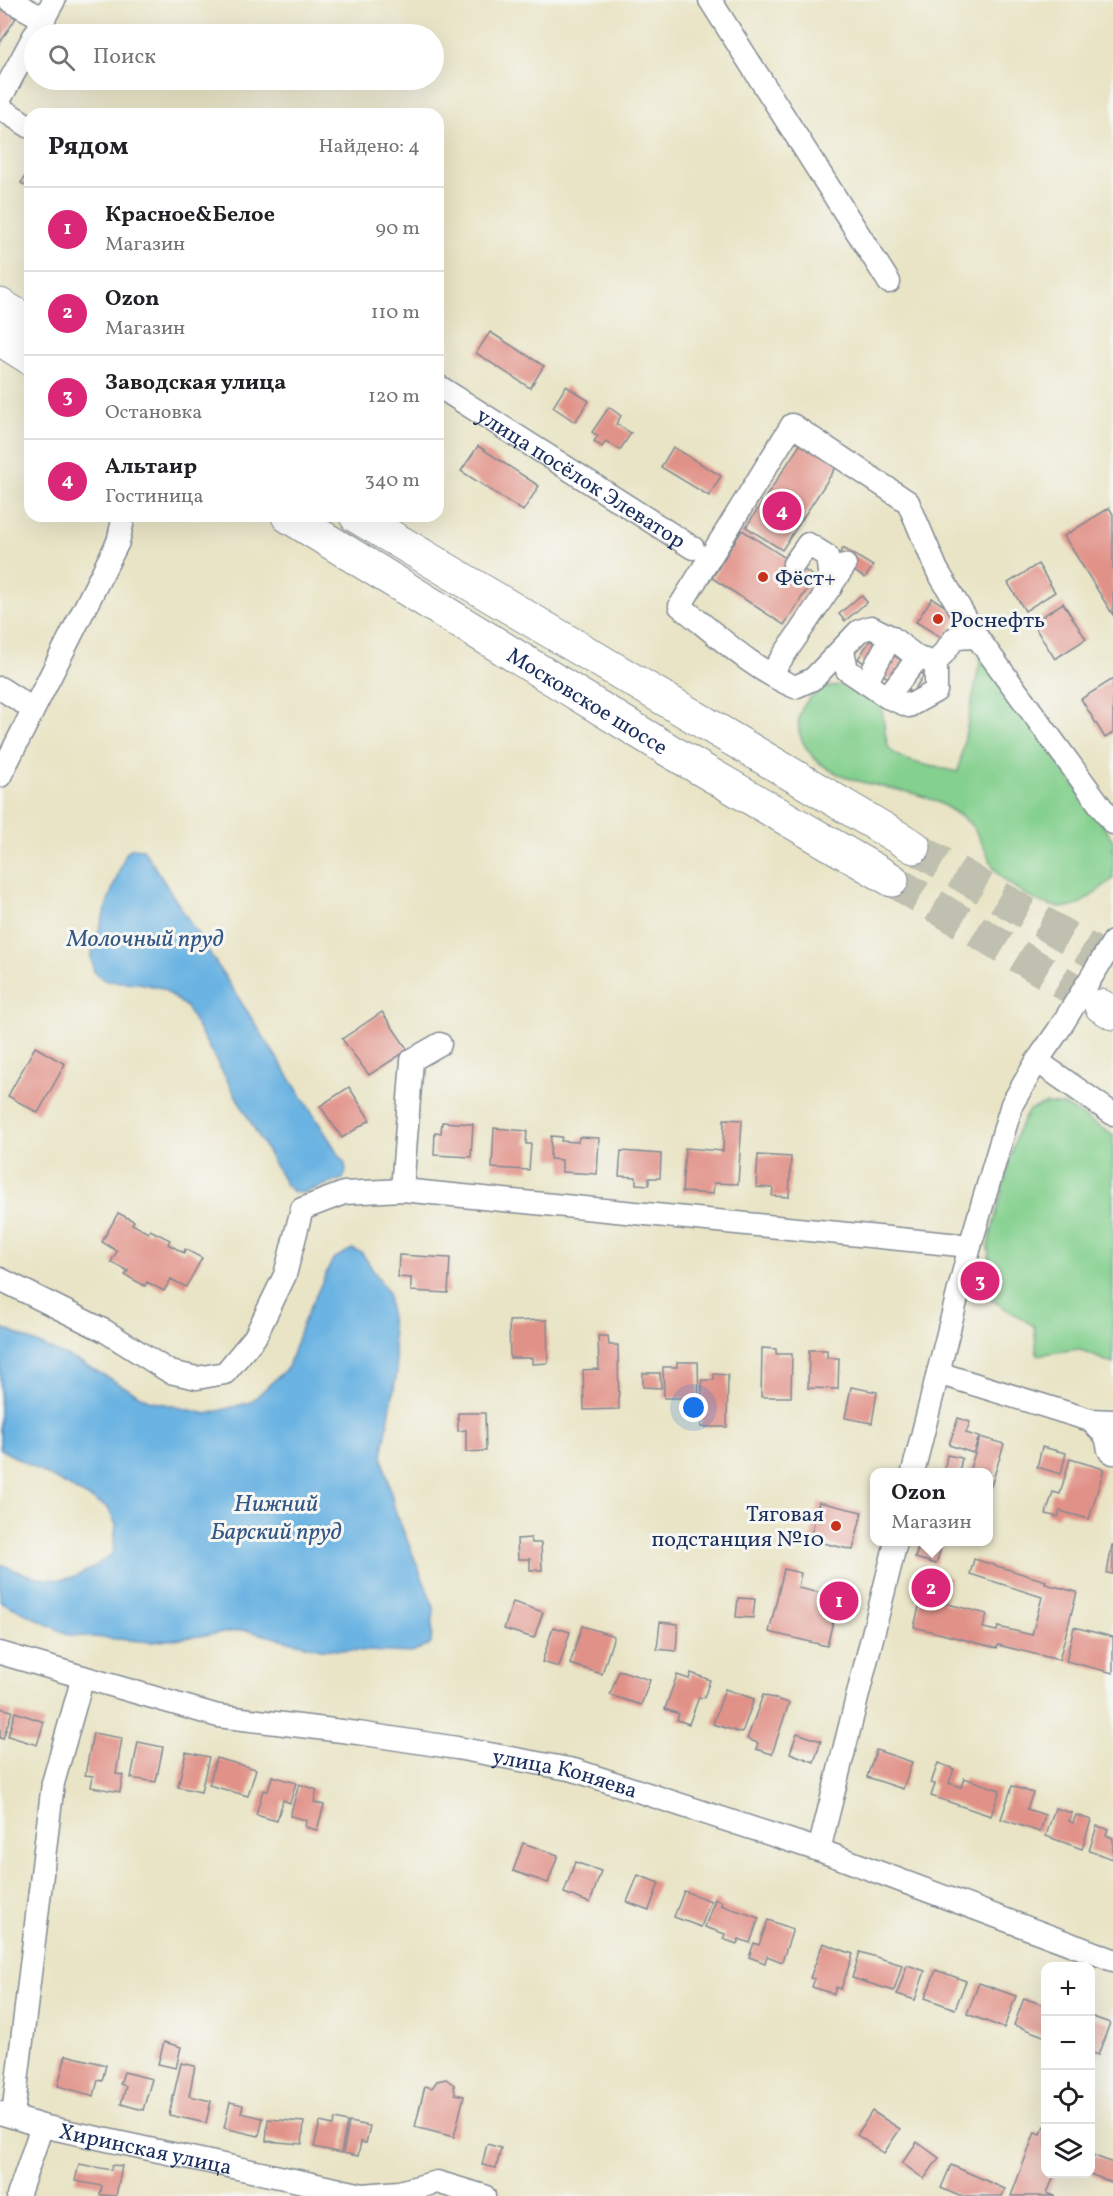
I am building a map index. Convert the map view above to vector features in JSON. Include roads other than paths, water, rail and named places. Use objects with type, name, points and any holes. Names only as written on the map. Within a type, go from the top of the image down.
[{"type":"highway","points":[[0,305],[24,319]]},
{"type":"highway","points":[[0,339],[24,354]]},
{"type":"highway","name":"Московское шоссе","points":[[298,522],[670,751],[892,879]]},
{"type":"highway","name":"Московское шоссе","points":[[366,522],[914,847]]},
{"type":"street","points":[[9,0],[42,22]]},
{"type":"street","points":[[710,0],[889,282]]},
{"type":"street","points":[[0,99],[24,55]]},
{"type":"street","points":[[0,108],[24,123]]},
{"type":"street","points":[[0,347],[24,369]]},
{"type":"street","name":"улица посёлок Элеватор","points":[[444,390],[693,548]]},
{"type":"street","points":[[843,650],[847,670],[887,697],[909,706],[936,691],[927,660],[871,627],[859,631],[813,679],[795,687],[757,666],[680,606],[792,425],[908,502],[937,570],[977,637],[1110,812]]},
{"type":"street","points":[[0,776],[118,542],[123,522]]},
{"type":"street","points":[[794,564],[808,544],[827,556],[831,587]]},
{"type":"street","points":[[771,674],[845,565]]},
{"type":"street","points":[[866,683],[891,637]]},
{"type":"street","points":[[887,697],[955,638],[977,637]]},
{"type":"street","points":[[0,688],[33,709]]},
{"type":"street","points":[[914,1468],[970,1246],[1012,1104],[1113,942]]},
{"type":"street","points":[[402,1190],[412,1060],[440,1044]]},
{"type":"street","points":[[1037,1061],[1113,1114]]},
{"type":"street","points":[[293,1203],[344,1193],[402,1190],[970,1246]]},
{"type":"street","points":[[0,1279],[105,1331],[170,1372],[197,1378],[225,1373],[255,1338],[285,1275],[302,1209],[344,1193]]},
{"type":"street","points":[[938,1373],[1090,1420],[1113,1421]]},
{"type":"street","points":[[1090,1420],[1106,1436],[1109,1450],[1113,1453]]},
{"type":"street","points":[[819,1850],[895,1546]]},
{"type":"street","name":"улица Коняева","points":[[0,1653],[218,1716],[358,1733],[480,1752],[574,1770],[819,1850],[1113,1960]]},
{"type":"street","points":[[6,2114],[53,1783],[83,1677]]},
{"type":"street","name":"Хиринская улица","points":[[6,2114],[42,2126],[363,2195],[399,2194],[437,2182],[484,2196]]},
{"type":"street","points":[[18,2196],[42,2126]]},
{"type":"water","name":"Молочный пруд","points":[[132,848],[143,849],[345,1164],[346,1171],[343,1179],[302,1193],[293,1192],[286,1185],[186,1007],[162,988],[139,983],[106,981],[94,972],[91,956],[126,853]]},
{"type":"water","name":"Нижний Барский пруд","points":[[352,1249],[362,1253],[388,1293],[397,1372],[382,1456],[395,1510],[434,1607],[431,1644],[412,1653],[321,1649],[245,1630],[152,1642],[69,1635],[0,1601],[0,1564],[47,1579],[59,1580],[71,1577],[98,1564],[113,1553],[116,1525],[108,1508],[0,1449],[0,1327],[82,1363],[148,1400],[207,1414],[251,1402],[288,1367],[302,1325],[333,1259]]},
{"type":"tunnel","points":[[914,847],[1113,964]]},
{"type":"tunnel","points":[[892,880],[1101,1006]]},
{"type":"place","name":"Альтаир","points":[[782,511]]},
{"type":"place","name":"Фёст+","points":[[763,577]]},
{"type":"place","name":"Роснефть","points":[[938,619]]},
{"type":"place","name":"Заводская улица","points":[[980,1281]]},
{"type":"place","name":"Тяговая подстанция №10","points":[[836,1526]]},
{"type":"place","name":"Ozon","points":[[931,1588]]},
{"type":"place","name":"Красное&Белое","points":[[839,1601]]}]
